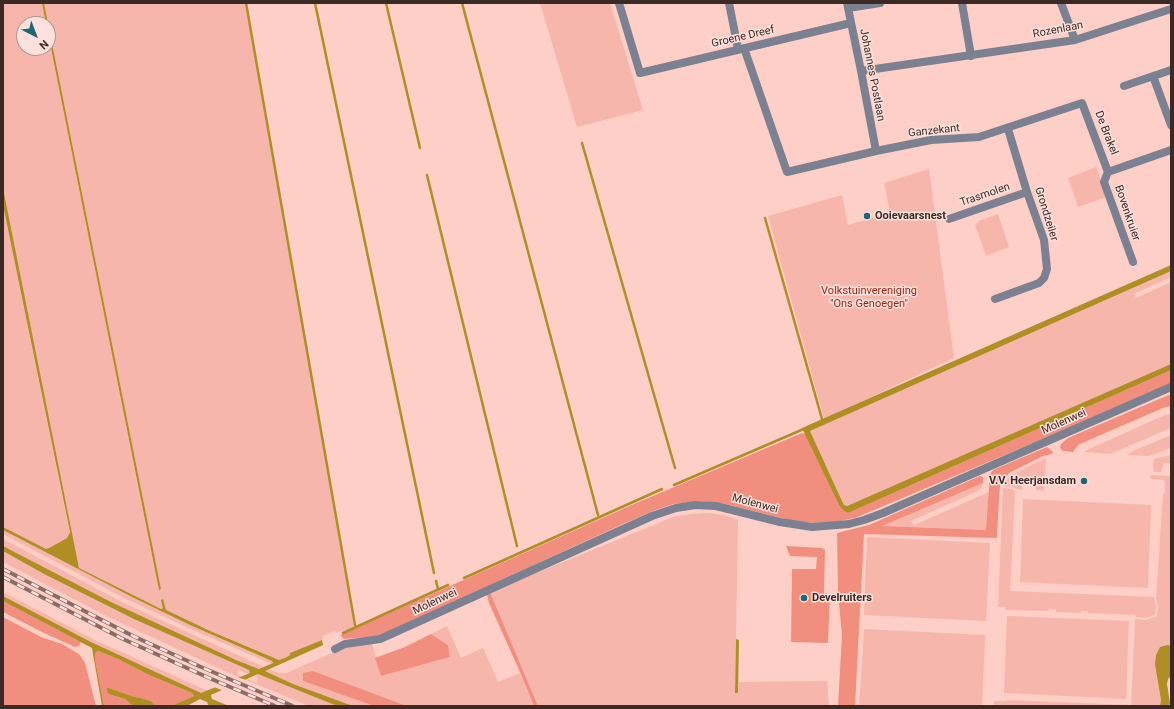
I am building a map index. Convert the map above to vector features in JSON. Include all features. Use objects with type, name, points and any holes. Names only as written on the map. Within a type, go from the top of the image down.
[{"type":"street","name":"Groene Dreef","points":[[619,3],[640,73],[851,23]]},
{"type":"street","points":[[729,3],[741,49]]},
{"type":"street","points":[[847,5],[880,3]]},
{"type":"street","points":[[962,3],[971,56]]},
{"type":"street","points":[[1061,3],[1074,40]]},
{"type":"street","name":"Johannes Postlaan","points":[[847,5],[876,151]]},
{"type":"street","name":"Rozenlaan","points":[[861,71],[1074,40],[1171,9]]},
{"type":"street","name":"Ganzekant","points":[[741,49],[786,172],[931,140],[979,137],[1008,129],[1082,103]]},
{"type":"street","points":[[1124,86],[1171,70]]},
{"type":"street","points":[[1153,76],[1171,126]]},
{"type":"street","name":"De Brakel","points":[[1082,103],[1108,172]]},
{"type":"street","name":"Grondzeiler","points":[[995,299],[1039,283],[1044,278],[1047,269],[1044,240],[1027,192],[1008,129]]},
{"type":"street","points":[[1108,172],[1171,150]]},
{"type":"street","name":"Bovenkruier","points":[[1108,172],[1104,182],[1133,262]]},
{"type":"street","name":"Trasmolen","points":[[949,219],[1027,192]]},
{"type":"street","name":"Molenwei","points":[[335,649],[345,644],[380,639],[389,636],[652,516],[676,508],[695,505],[716,506],[780,522],[812,527],[849,524],[864,520],[1171,387]]},
{"type":"green space","points":[[3,3],[42,3],[44,16],[16,16],[16,56],[53,56],[159,590],[161,589],[55,56],[56,56],[56,16],[47,16],[44,3],[245,3],[354,626],[353,628],[336,633],[335,631],[322,636],[322,640],[290,653],[290,655],[279,660],[183,619],[165,610],[165,607],[161,609],[79,568],[3,188]]},
{"type":"green space","points":[[540,3],[610,3],[643,110],[577,127]]},
{"type":"green space","points":[[1096,167],[1107,197],[1078,207],[1068,178]]},
{"type":"green space","name":"Volkstuinvereniging \"Ons Genoegen\"","points":[[929,169],[954,358],[824,419],[768,216],[842,195],[848,225],[890,213],[884,183]]},
{"type":"green space","points":[[3,205],[69,530],[69,536],[67,538],[48,549],[37,545],[3,527]]},
{"type":"green space","points":[[998,214],[1009,247],[986,256],[975,225],[979,223],[978,221]]},
{"type":"green space","points":[[1171,271],[1171,277],[1134,294],[1136,298],[1171,282],[1171,364],[847,506],[844,505],[810,431]]},
{"type":"green space","points":[[1171,414],[1171,428],[1110,454],[1084,452],[1165,415]]},
{"type":"green space","points":[[1171,435],[1171,448],[1149,456],[1127,455],[1133,451]]},
{"type":"green space","points":[[1171,455],[1171,463],[1164,463],[1161,472],[1154,472],[1154,459]]},
{"type":"green space","points":[[1043,459],[1046,459],[1044,491],[1036,490],[1036,484],[1022,484],[1022,490],[1003,486],[1012,475]]},
{"type":"green space","points":[[1151,475],[1171,476],[1171,646],[1168,645],[1160,690],[1160,706],[994,706],[994,701],[1007,700],[1131,705],[1135,619],[1146,620],[1157,616],[1158,608],[1156,598],[1165,483],[1164,480],[1151,479]]},
{"type":"green space","points":[[983,483],[982,487],[978,491],[911,521],[914,525],[989,492],[986,530],[881,526]]},
{"type":"green space","points":[[1003,488],[1012,489],[1015,491],[1010,591],[1154,597],[1156,607],[1155,615],[1146,618],[1136,617],[1135,615],[1088,613],[1088,611],[1081,611],[1081,613],[1056,612],[1056,609],[1049,609],[1049,611],[1005,610],[1005,607],[998,607]]},
{"type":"green space","points":[[1023,499],[1151,505],[1148,588],[1020,582]]},
{"type":"green space","points":[[708,513],[724,515],[738,520],[735,693],[738,693],[739,682],[827,681],[829,706],[538,706],[490,592],[673,517]]},
{"type":"green space","points":[[3,530],[134,598],[190,625],[272,661],[272,664],[188,628],[126,599],[3,534]]},
{"type":"green space","points":[[867,537],[990,543],[986,621],[864,615]]},
{"type":"green space","points":[[3,539],[124,603],[264,667],[259,669],[236,660],[109,601],[3,546]]},
{"type":"green space","points":[[3,551],[44,574],[114,609],[249,670],[250,673],[248,674],[239,670],[237,674],[242,677],[240,678],[106,616],[3,562]]},
{"type":"green space","points":[[3,592],[95,640],[208,691],[201,693],[91,642],[3,596]]},
{"type":"green space","points":[[1007,616],[1129,621],[1126,699],[1004,693]]},
{"type":"green space","points":[[447,626],[461,658],[483,648],[498,682],[520,673],[534,706],[407,706],[313,671],[303,681],[374,706],[353,706],[293,684],[265,671],[269,669],[278,673],[286,673],[341,649],[372,643],[381,676],[450,657],[448,645],[431,634]]},
{"type":"green space","points":[[864,629],[985,635],[982,706],[859,706]]},
{"type":"green space","points":[[258,674],[337,706],[309,706],[246,680],[248,679],[256,683],[258,678],[255,677]]},
{"type":"shaded area","points":[[42,3],[44,3],[47,16],[44,16]]},
{"type":"shaded area","points":[[53,56],[55,56],[161,589],[159,590]]},
{"type":"shaded area","points":[[3,188],[79,568],[161,609],[163,608],[161,600],[163,599],[166,610],[208,630],[279,660],[290,655],[290,653],[322,640],[323,645],[265,671],[293,684],[353,706],[337,706],[258,674],[211,695],[212,699],[229,706],[209,706],[207,702],[200,699],[187,706],[171,706],[194,696],[192,693],[98,651],[95,653],[95,659],[104,706],[102,706],[92,648],[3,601],[3,596],[91,642],[201,693],[250,673],[249,670],[134,619],[44,574],[3,551],[3,546],[109,601],[236,660],[259,669],[273,663],[272,661],[190,625],[134,598],[3,530],[3,527],[46,549],[67,538],[70,532],[3,205]]},
{"type":"shaded area","points":[[1171,265],[1171,271],[810,431],[842,501],[844,505],[847,506],[1171,364],[1171,370],[848,513],[839,505],[802,428]]},
{"type":"shaded area","points":[[1171,370],[1171,385],[855,518],[834,522],[813,523],[794,521],[721,503],[700,501],[674,504],[623,524],[379,636],[344,639],[340,635],[634,504],[802,433],[806,434],[839,505],[848,513]]},
{"type":"shaded area","points":[[1171,394],[1171,406],[1163,408],[1078,445],[1073,452],[1063,451],[1060,448],[1061,444],[1068,438]]},
{"type":"shaded area","points":[[1047,447],[1053,452],[1052,454],[1043,456],[1009,473],[1000,486],[997,538],[864,534],[855,706],[838,706],[842,635],[838,593],[837,533],[869,525],[980,476],[983,477],[983,483],[882,526],[986,530],[990,474],[993,470]]},
{"type":"shaded area","points":[[786,546],[822,548],[825,550],[824,593],[830,594],[828,643],[791,642],[792,569],[816,569],[817,557],[790,556]]},
{"type":"shaded area","points":[[490,592],[538,706],[534,706],[489,603],[487,594]]},
{"type":"shaded area","points":[[3,601],[81,642],[79,646],[75,647],[3,612]]},
{"type":"shaded area","points":[[3,617],[41,637],[62,644],[79,654],[85,663],[96,706],[3,706]]},
{"type":"shaded area","points":[[431,634],[448,645],[450,657],[381,676],[375,658],[405,647]]},
{"type":"shaded area","points":[[736,639],[739,640],[738,693],[735,693]]},
{"type":"shaded area","points":[[1168,645],[1171,646],[1171,676],[1168,679],[1167,684],[1170,703],[1169,706],[1160,706],[1161,700],[1155,664],[1156,655],[1160,647]]},
{"type":"shaded area","points":[[98,651],[192,693],[194,696],[171,706],[155,706],[151,701],[106,687],[108,694],[125,699],[133,706],[104,706],[95,659],[95,653]]},
{"type":"shaded area","points":[[313,671],[407,706],[374,706],[303,681],[303,673]]},
{"type":"shaded area","points":[[106,687],[151,701],[155,706],[133,706],[125,699],[108,694]]},
{"type":"pier","points":[[237,677],[249,681],[224,691],[214,687]]},
{"type":"waterway","points":[[246,3],[355,625]]},
{"type":"waterway","points":[[315,3],[434,573]]},
{"type":"waterway","points":[[386,3],[420,148]]},
{"type":"waterway","points":[[462,3],[598,515]]},
{"type":"waterway","points":[[582,143],[675,468]]},
{"type":"waterway","points":[[427,175],[517,546]]},
{"type":"waterway","points":[[765,218],[822,419]]},
{"type":"waterway","points":[[674,485],[806,428]]},
{"type":"waterway","points":[[464,578],[662,489]]},
{"type":"waterway","points":[[436,581],[438,589]]},
{"type":"waterway","points":[[343,633],[448,585]]},
{"type":"railway","points":[[3,569],[133,636],[293,706]]},
{"type":"railway","points":[[3,577],[123,639],[275,706]]},
{"type":"place","name":"Ooievaarsnest","points":[[867,216]]},
{"type":"place","name":"V.V. Heerjansdam","points":[[1084,481]]},
{"type":"place","name":"Develruiters","points":[[804,598]]}]
